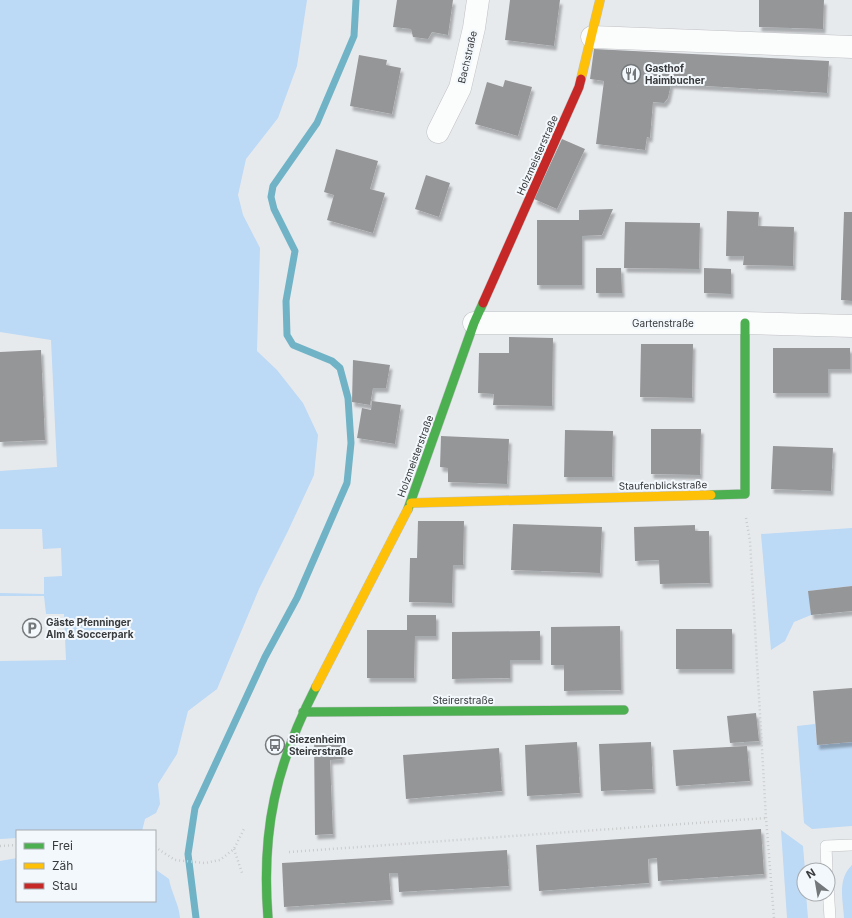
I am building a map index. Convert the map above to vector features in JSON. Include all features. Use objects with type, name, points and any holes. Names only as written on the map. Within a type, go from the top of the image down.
[{"type":"street","name":"Bachstraße","points":[[438,132],[460,88],[474,28],[478,0]]},
{"type":"street","name":"Holzmeisterstraße","points":[[268,918],[265,896],[266,853],[274,796],[290,741],[303,712],[410,503],[474,323],[579,87],[600,0]]},
{"type":"street","points":[[592,37],[852,47]]},
{"type":"street","name":"Gartenstraße","points":[[474,323],[745,323],[852,326]]},
{"type":"street","points":[[745,323],[745,494]]},
{"type":"street","name":"Staufenblickstraße","points":[[410,503],[745,494]]},
{"type":"street","name":"Steirerstraße","points":[[303,712],[624,710]]},
{"type":"lane","points":[[827,862],[826,846],[852,845]]},
{"type":"lane","points":[[829,902],[830,918]]},
{"type":"path","points":[[745,494],[746,520],[750,541],[766,818],[774,918]]},
{"type":"path","points":[[266,853],[766,818]]},
{"type":"path","points":[[0,846],[16,845]]},
{"type":"path","points":[[156,848],[175,860],[205,863]]},
{"type":"path","points":[[234,849],[242,875]]},
{"type":"shaded area","points":[[0,0],[307,0],[297,66],[278,118],[246,159],[238,195],[243,215],[260,248],[257,351],[277,370],[303,403],[318,435],[314,475],[259,589],[217,689],[188,711],[177,754],[158,784],[160,804],[156,813],[145,819],[142,830],[16,830],[16,838],[0,839],[0,661],[66,660],[64,614],[46,614],[44,596],[0,596],[0,593],[44,594],[44,577],[62,576],[61,548],[43,549],[42,529],[0,529],[0,471],[57,467],[51,340],[0,332]]},
{"type":"shaded area","points":[[852,528],[852,586],[809,591],[811,615],[794,622],[785,641],[771,650],[761,534]]},
{"type":"shaded area","points":[[815,724],[817,745],[852,742],[852,826],[812,829],[804,823],[797,726]]},
{"type":"shaded area","points":[[781,830],[803,846],[804,862],[796,862],[796,902],[807,902],[808,918],[787,918]]},
{"type":"shaded area","points":[[16,858],[16,902],[156,902],[156,870],[169,879],[180,918],[0,918],[0,861]]},
{"type":"shaded area","points":[[852,865],[852,918],[844,918],[842,897],[843,883],[847,871]]},
{"type":"building","points":[[397,0],[453,0],[448,35],[432,32],[428,39],[413,37],[411,29],[393,27]]},
{"type":"building","points":[[510,0],[560,0],[554,46],[505,40]]},
{"type":"building","points":[[759,0],[824,0],[823,29],[759,27]]},
{"type":"building","points":[[594,49],[829,61],[827,93],[671,84],[668,98],[664,103],[653,102],[650,138],[647,137],[645,150],[596,144],[604,81],[590,79]]},
{"type":"building","points":[[359,55],[387,60],[386,65],[401,68],[392,114],[350,106]]},
{"type":"building","points":[[505,80],[532,87],[518,136],[475,124],[487,82],[503,87]]},
{"type":"building","points":[[562,139],[585,149],[557,209],[534,199]]},
{"type":"building","points":[[336,149],[378,161],[370,189],[385,193],[373,233],[327,220],[334,195],[324,192]]},
{"type":"building","points":[[426,175],[450,183],[439,217],[415,209]]},
{"type":"building","points":[[613,209],[602,235],[582,236],[582,285],[537,285],[537,220],[579,220],[579,210]]},
{"type":"building","points":[[727,211],[759,212],[758,226],[794,227],[793,266],[743,265],[744,256],[726,256]]},
{"type":"building","points":[[844,212],[852,212],[852,301],[841,300]]},
{"type":"building","points":[[625,222],[700,223],[699,269],[624,268]]},
{"type":"building","points":[[596,268],[621,268],[622,293],[596,293]]},
{"type":"building","points":[[704,268],[731,269],[731,294],[704,293]]},
{"type":"building","points":[[509,337],[553,338],[552,406],[493,405],[494,394],[478,393],[479,353],[509,353]]},
{"type":"building","points":[[641,344],[693,344],[692,398],[640,397]]},
{"type":"building","points":[[773,348],[850,348],[850,369],[828,369],[828,393],[773,393]]},
{"type":"building","points":[[41,350],[45,440],[0,442],[0,352]]},
{"type":"building","points":[[353,360],[390,365],[386,388],[373,388],[370,405],[352,402]]},
{"type":"building","points":[[372,401],[401,405],[395,444],[357,438],[362,408],[371,410]]},
{"type":"building","points":[[651,429],[701,429],[700,475],[651,474]]},
{"type":"building","points":[[565,430],[613,431],[612,477],[564,477]]},
{"type":"building","points":[[441,436],[509,439],[507,484],[448,482],[448,468],[440,467]]},
{"type":"building","points":[[773,446],[833,448],[831,491],[771,489]]},
{"type":"building","points":[[418,521],[464,521],[463,565],[453,565],[452,603],[409,602],[410,558],[417,558]]},
{"type":"building","points":[[513,524],[602,527],[600,573],[511,570]]},
{"type":"building","points":[[695,525],[695,531],[709,531],[710,583],[660,584],[659,560],[635,561],[634,527]]},
{"type":"building","points":[[852,586],[852,611],[811,615],[808,591]]},
{"type":"building","points":[[407,615],[436,615],[436,636],[415,636],[414,678],[367,678],[367,630],[407,630]]},
{"type":"building","points":[[620,626],[621,690],[564,691],[564,665],[551,665],[551,627]]},
{"type":"building","points":[[676,629],[732,629],[732,669],[676,669]]},
{"type":"building","points":[[540,631],[540,660],[510,660],[510,678],[452,679],[452,632]]},
{"type":"building","points":[[852,688],[852,742],[817,745],[813,691]]},
{"type":"building","points":[[756,713],[759,741],[730,743],[727,716]]},
{"type":"building","points":[[341,735],[342,759],[330,760],[333,834],[315,835],[314,736]]},
{"type":"building","points":[[577,742],[580,793],[527,796],[525,745]]},
{"type":"building","points":[[651,742],[653,789],[601,791],[599,744]]},
{"type":"building","points":[[747,746],[750,781],[676,786],[673,750]]},
{"type":"building","points":[[499,748],[502,791],[406,799],[403,755]]},
{"type":"building","points":[[761,829],[764,874],[658,881],[657,858],[648,859],[649,883],[539,891],[536,845]]},
{"type":"building","points":[[507,850],[509,886],[399,892],[398,873],[389,873],[391,900],[284,907],[282,863]]},
{"type":"waterway","points":[[196,918],[188,854],[195,808],[265,657],[297,598],[347,483],[351,443],[348,398],[340,368],[332,361],[293,345],[287,335],[286,301],[295,251],[274,209],[271,197],[273,186],[317,123],[354,36],[356,0]]},
{"type":"traffic: fast","points":[[408,509],[474,323],[483,303]]},
{"type":"traffic: fast","points":[[711,495],[745,494],[745,323]]},
{"type":"traffic: fast","points":[[268,918],[266,886],[267,856],[274,799],[281,771],[291,744],[316,687]]},
{"type":"traffic: fast","points":[[303,712],[624,710]]},
{"type":"traffic: slow","points":[[581,79],[600,0]]},
{"type":"traffic: slow","points":[[411,503],[711,495]]},
{"type":"traffic: slow","points":[[316,687],[408,509]]},
{"type":"traffic: jam","points":[[483,303],[579,87],[581,79]]},
{"type":"place","name":"Gasthof Haimbucher","points":[[631,74]]},
{"type":"place","name":"Gäste Pfenninger Alm & Soccerpark","points":[[32,628]]},
{"type":"place","name":"Siezenheim Steirerstraße","points":[[275,745]]}]
